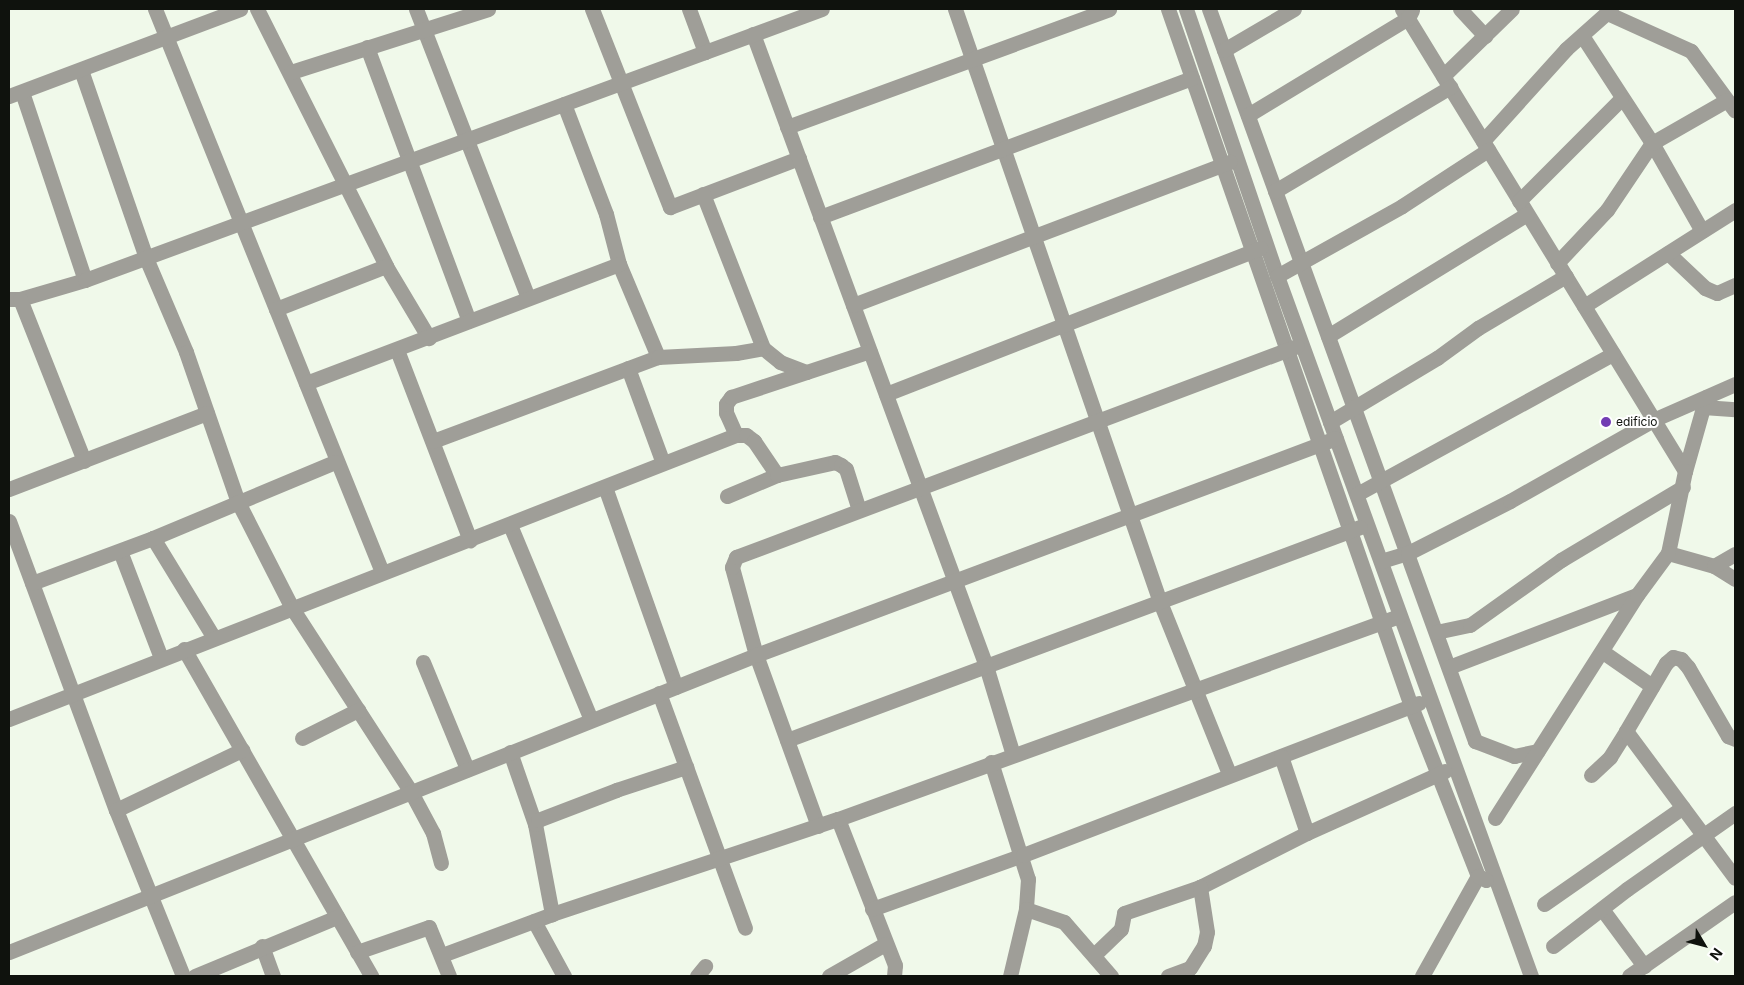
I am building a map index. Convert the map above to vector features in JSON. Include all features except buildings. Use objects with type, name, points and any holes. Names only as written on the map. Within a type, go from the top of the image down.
[{"type":"street","points":[[155,9],[306,383],[335,462],[382,572]]},
{"type":"street","points":[[85,280],[15,94],[240,9]]},
{"type":"street","points":[[258,9],[386,266],[428,338]]},
{"type":"street","points":[[416,9],[468,139],[528,298]]},
{"type":"street","points":[[290,72],[367,47],[424,32],[488,9]]},
{"type":"street","points":[[592,9],[623,82],[670,207],[799,158]]},
{"type":"street","points":[[689,9],[705,52]]},
{"type":"street","points":[[84,461],[14,299],[85,280],[564,104],[753,34],[782,16],[822,9]]},
{"type":"street","points":[[955,9],[1035,236],[1064,326],[1133,516],[1160,602],[1197,690],[1229,774]]},
{"type":"street","points":[[787,127],[1109,9]]},
{"type":"street","points":[[1168,9],[1254,253],[1330,422],[1381,560],[1399,616],[1432,699],[1501,887],[1531,976]]},
{"type":"street","points":[[1186,9],[1277,276],[1321,445],[1411,706],[1478,876],[1501,887]]},
{"type":"street","points":[[1209,9],[1477,744],[1514,756],[1537,751]]},
{"type":"street","points":[[1224,50],[1294,9]]},
{"type":"street","points":[[1460,9],[1486,36]]},
{"type":"street","points":[[1275,191],[1446,82],[1512,9]]},
{"type":"street","points":[[1277,276],[1302,264],[1402,206],[1485,145],[1566,49],[1583,37],[1609,11],[1691,51],[1731,105],[1652,143],[1607,210],[1557,263]]},
{"type":"street","points":[[1248,115],[1408,12],[1446,82],[1685,471]]},
{"type":"street","points":[[753,34],[986,666],[1014,755]]},
{"type":"street","points":[[1583,37],[1621,99],[1652,143],[1702,231]]},
{"type":"street","points":[[367,47],[469,321]]},
{"type":"street","points":[[81,70],[146,258],[186,352],[238,502],[292,608],[411,792],[433,833],[441,863]]},
{"type":"street","points":[[820,217],[1192,78]]},
{"type":"street","points":[[1519,201],[1621,99]]},
{"type":"street","points":[[564,104],[606,214],[619,264],[658,357]]},
{"type":"street","points":[[853,306],[1237,160]]},
{"type":"street","points":[[703,194],[763,348],[780,362],[806,372]]},
{"type":"street","points":[[1584,306],[1735,210]]},
{"type":"street","points":[[1328,336],[1527,214]]},
{"type":"street","points":[[886,394],[1254,253],[1267,245]]},
{"type":"street","points":[[1668,253],[1706,288],[1717,292],[1735,285]]},
{"type":"street","points":[[306,383],[619,264]]},
{"type":"street","points":[[276,309],[386,266]]},
{"type":"street","points":[[1330,422],[1437,358],[1478,328],[1566,276]]},
{"type":"street","points":[[818,826],[756,655],[732,567],[736,556],[921,489],[1295,347]]},
{"type":"street","points":[[433,441],[658,357],[722,354],[763,348]]},
{"type":"street","points":[[397,350],[470,540]]},
{"type":"street","points":[[736,435],[726,413],[726,404],[731,397],[870,351]]},
{"type":"street","points":[[1357,494],[1613,354]]},
{"type":"street","points":[[628,368],[663,464]]},
{"type":"street","points":[[1381,560],[1408,553],[1510,501],[1654,420],[1705,402],[1735,384]]},
{"type":"street","points":[[1705,402],[1735,409]]},
{"type":"street","points":[[1495,818],[1603,652],[1637,595],[1668,553],[1685,471],[1705,402]]},
{"type":"street","points":[[9,489],[208,413]]},
{"type":"street","points":[[9,719],[73,692],[382,572],[510,525],[736,435],[746,435],[754,441],[778,475]]},
{"type":"street","points":[[9,952],[149,894],[756,655],[1133,516],[1336,438]]},
{"type":"street","points":[[32,583],[153,538],[335,462]]},
{"type":"street","points":[[727,496],[778,475],[835,462],[846,469],[859,510]]},
{"type":"street","points":[[605,487],[676,687]]},
{"type":"street","points":[[1436,632],[1470,625],[1561,560],[1683,487]]},
{"type":"street","points":[[9,521],[116,810],[183,976]]},
{"type":"street","points":[[787,740],[1368,524]]},
{"type":"street","points":[[510,525],[591,720]]},
{"type":"street","points":[[153,538],[214,638]]},
{"type":"street","points":[[120,551],[161,658]]},
{"type":"street","points":[[1668,553],[1714,566],[1735,579]]},
{"type":"street","points":[[1714,566],[1735,554]]},
{"type":"street","points":[[1449,667],[1637,595]]},
{"type":"street","points":[[442,956],[534,920],[838,819],[991,762],[1197,690],[1382,620],[1399,616]]},
{"type":"street","points":[[184,649],[371,976]]},
{"type":"street","points":[[1603,652],[1652,686]]},
{"type":"street","points":[[1591,775],[1610,757],[1666,663],[1673,658],[1681,659],[1728,736],[1735,739]]},
{"type":"street","points":[[423,662],[467,769]]},
{"type":"street","points":[[660,693],[745,928]]},
{"type":"street","points":[[872,909],[1023,855],[1229,774],[1432,699]]},
{"type":"street","points":[[302,738],[358,710]]},
{"type":"street","points":[[1626,731],[1735,878]]},
{"type":"street","points":[[116,810],[242,750]]},
{"type":"street","points":[[510,752],[535,824],[552,914]]},
{"type":"street","points":[[1281,756],[1307,833]]},
{"type":"street","points":[[991,762],[1023,855],[1028,879],[1026,908],[1010,976]]},
{"type":"street","points":[[535,824],[538,820],[616,790],[686,767]]},
{"type":"street","points":[[1094,955],[1121,929],[1124,913],[1200,887],[1307,833],[1437,774],[1457,768]]},
{"type":"street","points":[[1544,904],[1683,807]]},
{"type":"street","points":[[1553,946],[1702,834],[1735,814]]},
{"type":"street","points":[[838,819],[885,944],[895,965],[894,976]]},
{"type":"street","points":[[1422,976],[1478,876]]},
{"type":"street","points":[[1168,976],[1190,968],[1204,946],[1207,932],[1200,887]]},
{"type":"street","points":[[1629,976],[1735,902]]},
{"type":"street","points":[[1026,908],[1064,922],[1111,976]]},
{"type":"street","points":[[1602,909],[1644,966]]},
{"type":"street","points":[[195,976],[262,946],[337,917]]},
{"type":"street","points":[[534,920],[564,976]]},
{"type":"street","points":[[356,952],[423,927],[432,932],[449,976]]},
{"type":"street","points":[[829,976],[885,944]]},
{"type":"street","points":[[262,946],[273,976]]},
{"type":"place","name":"edificio","points":[[1606,422]]}]
